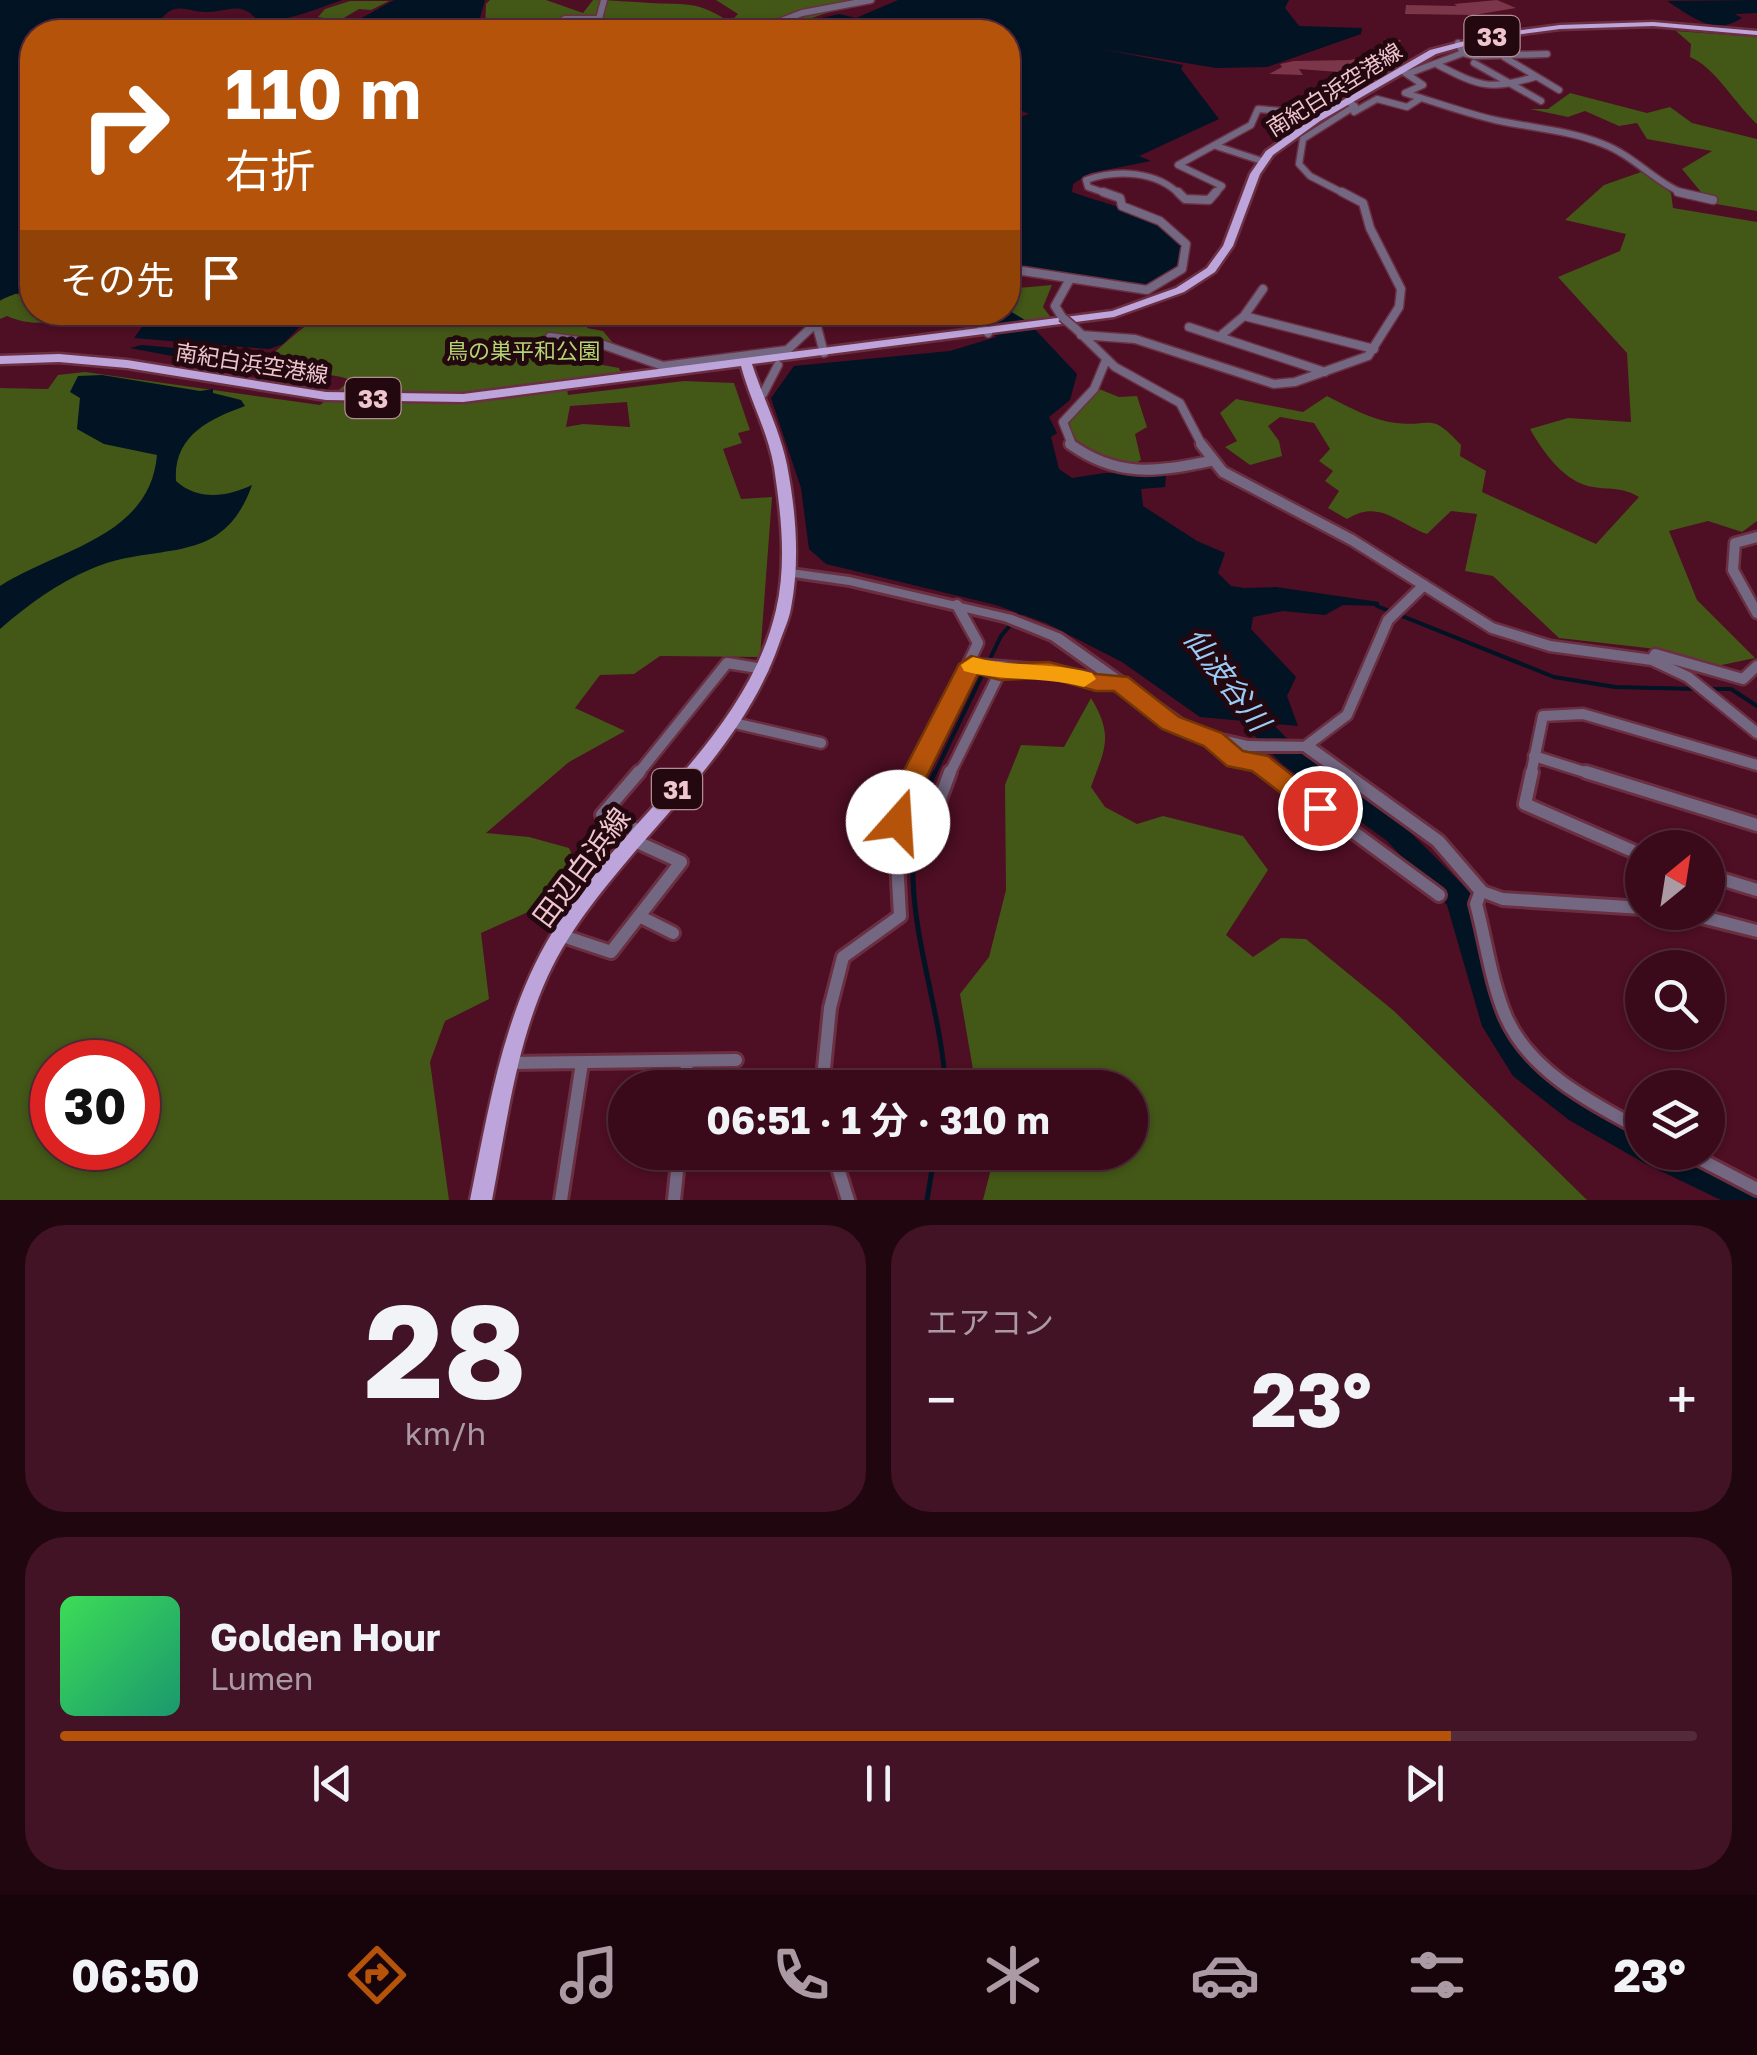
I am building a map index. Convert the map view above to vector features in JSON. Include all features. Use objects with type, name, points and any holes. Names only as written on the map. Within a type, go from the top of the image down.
[{"type":"main road","name":"南紀白浜空港線","points":[[0,360],[59,358],[127,364],[326,396],[401,399],[494,395],[660,371],[1040,327],[1120,313],[1199,279],[1223,256],[1262,161],[1287,138],[1437,51],[1532,29],[1598,25],[1757,33]]},
{"type":"main road","name":"田辺白浜線","points":[[481,1200],[517,1027],[560,936],[730,722],[764,670],[785,615],[791,574],[780,465],[746,363]]},
{"type":"street","points":[[564,20],[599,19],[604,0]]},
{"type":"street","points":[[784,20],[871,0]]},
{"type":"street","points":[[1458,44],[1463,54]]},
{"type":"street","points":[[1437,51],[1504,57],[1547,54]]},
{"type":"street","points":[[1404,72],[1438,65],[1463,54]]},
{"type":"street","points":[[1504,57],[1559,90]]},
{"type":"street","points":[[1474,64],[1541,101]]},
{"type":"street","points":[[1438,65],[1478,86],[1514,84],[1535,77]]},
{"type":"street","points":[[1404,72],[1423,85],[1404,93],[1601,143],[1634,157],[1677,192],[1712,200]]},
{"type":"street","points":[[1334,118],[1377,99],[1408,107],[1421,98]]},
{"type":"street","points":[[1078,332],[1135,339],[1274,384],[1326,372],[1368,356],[1400,307],[1401,289],[1370,228],[1363,204],[1310,176],[1299,164],[1302,140],[1355,106],[1347,101]]},
{"type":"street","points":[[1020,271],[1147,290],[1182,269],[1188,250],[1177,232],[1150,216],[1120,206],[1120,198],[1084,183],[1096,176],[1150,177],[1168,183],[1182,198],[1205,200],[1222,186],[1177,165],[1254,122],[1260,109],[1304,113]]},
{"type":"street","points":[[1216,146],[1262,161]]},
{"type":"street","points":[[1070,279],[1055,306],[1062,317],[1106,360],[1180,403],[1210,461],[1234,479],[1318,520],[1492,628],[1523,638],[1652,660],[1688,677],[1757,733]]},
{"type":"street","points":[[1219,337],[1244,316],[1263,289]]},
{"type":"street","points":[[1244,316],[1374,348]]},
{"type":"street","points":[[550,337],[602,344],[660,371],[785,352],[814,325]]},
{"type":"street","points":[[816,325],[822,331],[818,338],[824,353]]},
{"type":"street","points":[[982,325],[990,333]]},
{"type":"street","points":[[1189,328],[1326,372]]},
{"type":"street","points":[[1106,360],[1094,390],[1063,422],[1070,445],[1107,468],[1175,469],[1210,461]]},
{"type":"street","points":[[757,395],[763,394],[778,365]]},
{"type":"street","points":[[1757,537],[1735,543],[1730,558],[1743,592],[1757,613]]},
{"type":"street","points":[[791,574],[850,581],[957,605],[1056,637],[1170,723],[1216,740],[1300,745],[1438,840],[1480,891],[1502,898],[1625,907]]},
{"type":"street","points":[[1300,745],[1347,716],[1388,620],[1424,586]]},
{"type":"street","points":[[824,1070],[830,1008],[843,958],[900,916],[895,894],[908,788],[974,665],[978,643],[957,605]]},
{"type":"street","points":[[1652,660],[1655,654],[1671,655],[1743,680],[1757,666]]},
{"type":"street","points":[[560,936],[611,952],[681,862],[602,814],[708,692],[727,663],[764,670]]},
{"type":"street","points":[[974,665],[996,671],[1049,670],[1096,683],[1120,683]]},
{"type":"street","points":[[899,837],[925,839],[940,792],[996,671]]},
{"type":"street","points":[[1625,847],[1525,804],[1543,716],[1584,714],[1757,765]]},
{"type":"street","points":[[730,722],[821,743]]},
{"type":"street","points":[[1216,740],[1236,760],[1259,763],[1382,848],[1438,896]]},
{"type":"street","points":[[1534,756],[1757,825]]},
{"type":"street","points":[[1725,880],[1757,890]]},
{"type":"street","points":[[1480,891],[1476,904],[1507,1020],[1552,1074],[1625,1121]]},
{"type":"street","points":[[639,916],[674,932]]},
{"type":"street","points":[[1725,923],[1757,931]]},
{"type":"street","points":[[509,1064],[736,1060]]},
{"type":"street","points":[[561,1200],[582,1063]]},
{"type":"street","points":[[686,1070],[687,1063]]},
{"type":"street","points":[[674,1200],[677,1170]]},
{"type":"street","points":[[839,1170],[848,1200]]},
{"type":"street","points":[[1721,1170],[1757,1189]]},
{"type":"green space","points":[[490,0],[546,0],[583,13],[593,0],[688,5],[725,19],[485,20]]},
{"type":"green space","points":[[716,0],[865,0],[806,20],[732,20],[738,14]]},
{"type":"green space","points":[[350,1],[389,1],[371,10],[359,9],[340,20],[317,20],[323,18],[318,17],[325,9]]},
{"type":"green space","points":[[1676,31],[1757,37],[1757,124],[1716,77],[1690,57],[1691,44]]},
{"type":"green space","points":[[1570,93],[1647,113],[1670,107],[1692,123],[1757,139],[1757,211],[1710,203],[1682,169],[1712,151],[1647,139],[1637,123],[1619,126],[1585,111],[1568,117],[1530,109],[1548,109]]},
{"type":"green space","points":[[1644,171],[1671,193],[1673,208],[1757,222],[1757,521],[1742,532],[1708,521],[1669,531],[1697,600],[1755,658],[1717,666],[1665,650],[1559,638],[1493,576],[1465,571],[1477,514],[1451,511],[1427,534],[1387,514],[1368,511],[1347,519],[1328,508],[1339,491],[1325,481],[1333,471],[1319,461],[1330,449],[1314,423],[1280,417],[1268,426],[1279,441],[1282,456],[1250,465],[1225,447],[1237,441],[1220,413],[1236,399],[1303,412],[1327,396],[1387,421],[1437,424],[1461,445],[1460,456],[1486,471],[1482,492],[1596,544],[1639,497],[1573,479],[1548,456],[1530,429],[1568,418],[1631,422],[1627,353],[1558,277],[1620,251],[1626,234],[1565,220],[1604,185]]},
{"type":"green space","points":[[1052,285],[1043,307],[1052,319],[1028,322],[1020,317],[1020,288]]},
{"type":"green space","points":[[12,293],[20,295],[20,320],[7,316],[0,319],[0,301]]},
{"type":"green space","name":"鳥の巣平和公園","points":[[306,325],[588,325],[587,328],[603,331],[613,343],[587,339],[592,363],[619,368],[623,377],[566,384],[568,395],[684,381],[734,383],[750,430],[738,433],[742,443],[723,449],[741,499],[772,497],[760,657],[660,656],[634,674],[600,675],[575,708],[625,731],[569,762],[486,833],[529,837],[569,848],[580,872],[528,912],[481,933],[489,999],[445,1021],[430,1062],[449,1200],[0,1200],[0,388],[48,389],[58,375],[85,372],[320,405],[351,380],[285,373],[263,366]],"holes":[[[627,402],[630,427],[566,427],[570,406]]]},
{"type":"green space","points":[[1099,389],[1119,397],[1137,396],[1147,427],[1135,434],[1141,460],[1130,465],[1107,464],[1087,452],[1072,433],[1067,423]]},
{"type":"green space","points":[[1091,698],[1103,722],[1105,742],[1091,787],[1105,807],[1137,824],[1163,816],[1243,836],[1268,870],[1226,935],[1253,957],[1281,938],[1306,939],[1394,1011],[1587,1200],[983,1200],[991,1170],[1148,1170],[1148,1070],[973,1070],[960,994],[989,957],[1006,890],[1005,785],[1021,745],[1064,747]]},
{"type":"water","points":[[0,0],[342,0],[301,15],[269,20],[257,20],[245,10],[234,8],[206,12],[177,9],[167,13],[162,18],[165,20],[20,20],[20,292],[0,300]]},
{"type":"water","points":[[394,0],[485,0],[479,20],[358,20]]},
{"type":"water","points":[[898,0],[1289,0],[1285,8],[1299,26],[1362,28],[1361,34],[1267,67],[1216,68],[1102,49],[1183,65],[1181,69],[1219,119],[1139,156],[1151,161],[1090,173],[1073,184],[1072,192],[1162,227],[1185,250],[1175,268],[1145,286],[1020,268],[1020,117],[1029,114],[1020,110],[1020,20],[812,20],[839,14],[856,18]]},
{"type":"water","points":[[1757,0],[1757,13],[1735,14],[1742,18],[1722,25],[1703,22],[1667,1]]},
{"type":"water","points":[[1020,317],[1077,374],[1070,400],[1049,417],[1057,433],[1051,437],[1059,469],[1072,478],[1105,473],[1166,474],[1165,487],[1141,489],[1143,506],[1197,541],[1225,553],[1218,573],[1231,586],[1276,587],[1379,602],[1379,606],[1343,605],[1325,615],[1283,611],[1253,617],[1251,629],[1296,677],[1287,696],[1298,726],[1200,717],[1122,662],[1046,623],[996,605],[826,564],[809,549],[801,488],[771,398],[794,366],[950,351],[996,337],[989,325],[1020,325]]},
{"type":"water","points":[[143,325],[301,325],[283,344],[269,349],[134,338]]},
{"type":"water","points":[[142,345],[248,357],[235,368],[130,348]]},
{"type":"water","points":[[102,375],[200,391],[213,389],[213,393],[241,400],[245,406],[207,424],[187,441],[180,452],[176,481],[194,492],[213,495],[252,485],[239,512],[223,530],[205,541],[91,569],[43,595],[0,629],[0,586],[119,523],[138,505],[151,483],[157,455],[104,444],[77,429],[80,398],[70,392],[78,376]]},
{"type":"building","points":[[1497,0],[1516,8],[1474,15],[1405,14],[1406,5],[1457,6],[1454,4]]},
{"type":"building","points":[[1385,39],[1401,40],[1393,52],[1351,73],[1299,69],[1303,75],[1269,74],[1282,67],[1280,64],[1294,61],[1350,60],[1374,54]]},
{"type":"waterway","points":[[1377,606],[1554,677],[1615,687],[1697,689]]},
{"type":"waterway","points":[[934,775],[1001,636],[1023,610]]},
{"type":"waterway","points":[[1707,689],[1731,689],[1757,706]]},
{"type":"waterway","name":"仙波谷川","points":[[1237,702],[1291,758],[1396,834],[1460,900],[1497,1026],[1524,1066],[1580,1110],[1625,1135]]},
{"type":"waterway","points":[[935,772],[920,812],[914,890],[944,1070]]},
{"type":"waterway","points":[[927,1200],[932,1170]]},
{"type":"waterway","name":"仙波谷川","points":[[1693,1170],[1756,1200]]},
{"type":"slow traffic","points":[[973,665],[1000,672],[1049,670],[1084,679]]},
{"type":"route","points":[[898,822],[908,788],[971,664],[1000,672],[1049,670],[1096,683],[1120,683],[1170,723],[1213,740],[1236,760],[1259,763],[1320,808]]}]
